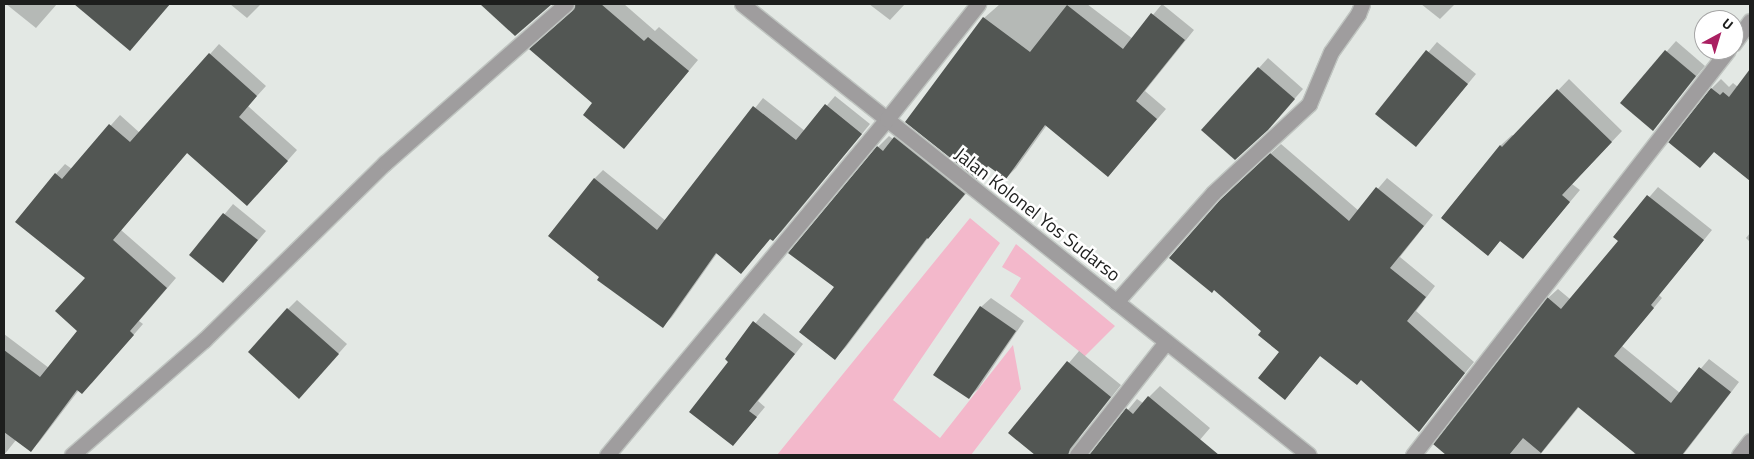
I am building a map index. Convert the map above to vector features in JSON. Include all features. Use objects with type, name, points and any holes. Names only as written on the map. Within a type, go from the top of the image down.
[{"type":"street","points":[[72,455],[204,340],[385,163],[566,4]]},
{"type":"street","name":"Jalan Kolonel Yos Sudarso","points":[[742,4],[1309,455]]},
{"type":"street","points":[[607,455],[887,119],[978,4]]},
{"type":"street","points":[[1116,302],[1213,193],[1309,104],[1332,52],[1358,14],[1362,4]]},
{"type":"street","points":[[1413,455],[1720,60]]},
{"type":"street","points":[[1077,455],[1166,342]]},
{"type":"street","points":[[1739,455],[1750,441]]},
{"type":"shaded area","points":[[970,218],[1000,243],[893,400],[940,438],[1013,345],[1021,389],[971,455],[777,455]]},
{"type":"shaded area","points":[[1016,244],[1115,326],[1085,356],[1010,296],[1021,278],[1002,267]]},
{"type":"building","points":[[74,4],[170,4],[130,51]]},
{"type":"building","points":[[480,4],[552,4],[515,36]]},
{"type":"building","points":[[575,4],[601,4],[644,41],[648,37],[689,71],[624,149],[583,115],[592,103],[529,49],[572,11]]},
{"type":"building","points":[[1067,5],[1123,49],[1151,13],[1185,40],[1136,101],[1157,119],[1108,177],[1045,125],[1006,179],[988,166],[977,179],[905,122],[983,17],[1030,52]]},
{"type":"building","points":[[1426,50],[1468,84],[1416,147],[1375,114]]},
{"type":"building","points":[[1665,50],[1696,76],[1653,131],[1620,103]]},
{"type":"building","points":[[209,53],[257,96],[239,117],[288,161],[247,206],[187,153],[113,240],[167,288],[130,331],[134,335],[82,394],[77,390],[31,452],[4,432],[4,350],[40,377],[77,331],[55,311],[85,278],[15,222],[55,173],[62,179],[109,124],[130,142]]},
{"type":"building","points":[[1258,67],[1295,99],[1268,130],[1235,160],[1201,130]]},
{"type":"building","points":[[1750,69],[1750,181],[1714,152],[1700,168],[1668,142],[1711,88],[1720,95],[1723,92],[1729,97]]},
{"type":"building","points":[[1557,89],[1612,142],[1562,195],[1570,202],[1523,259],[1500,241],[1488,256],[1441,218],[1500,145],[1502,147]]},
{"type":"building","points":[[825,104],[862,134],[773,241],[770,239],[741,274],[716,253],[663,328],[597,280],[599,277],[548,236],[594,178],[657,230],[753,106],[796,140]]},
{"type":"building","points":[[894,137],[965,194],[927,238],[835,360],[799,332],[834,287],[788,253],[877,146],[883,151]]},
{"type":"building","points":[[1270,153],[1349,221],[1376,187],[1424,226],[1390,268],[1426,297],[1407,321],[1465,373],[1419,432],[1361,380],[1357,385],[1320,356],[1285,400],[1258,378],[1279,352],[1258,335],[1261,331],[1214,290],[1212,293],[1169,258],[1220,200]]},
{"type":"building","points":[[1647,195],[1704,240],[1651,305],[1654,308],[1614,356],[1671,403],[1699,367],[1731,392],[1682,455],[1637,455],[1578,407],[1541,453],[1523,438],[1509,455],[1446,455],[1433,444],[1547,297],[1561,309],[1618,241],[1613,237]]},
{"type":"building","points":[[223,213],[258,240],[223,283],[189,255]]},
{"type":"building","points":[[980,306],[1016,331],[969,399],[933,375]]},
{"type":"building","points":[[287,308],[339,354],[299,399],[248,352]]},
{"type":"building","points":[[753,321],[795,354],[749,411],[757,417],[733,446],[689,412],[728,362],[725,359]]},
{"type":"building","points":[[1067,361],[1111,397],[1070,449],[1068,455],[1035,455],[1008,433]]},
{"type":"building","points":[[1148,396],[1219,455],[1089,455],[1126,408],[1133,414]]}]
